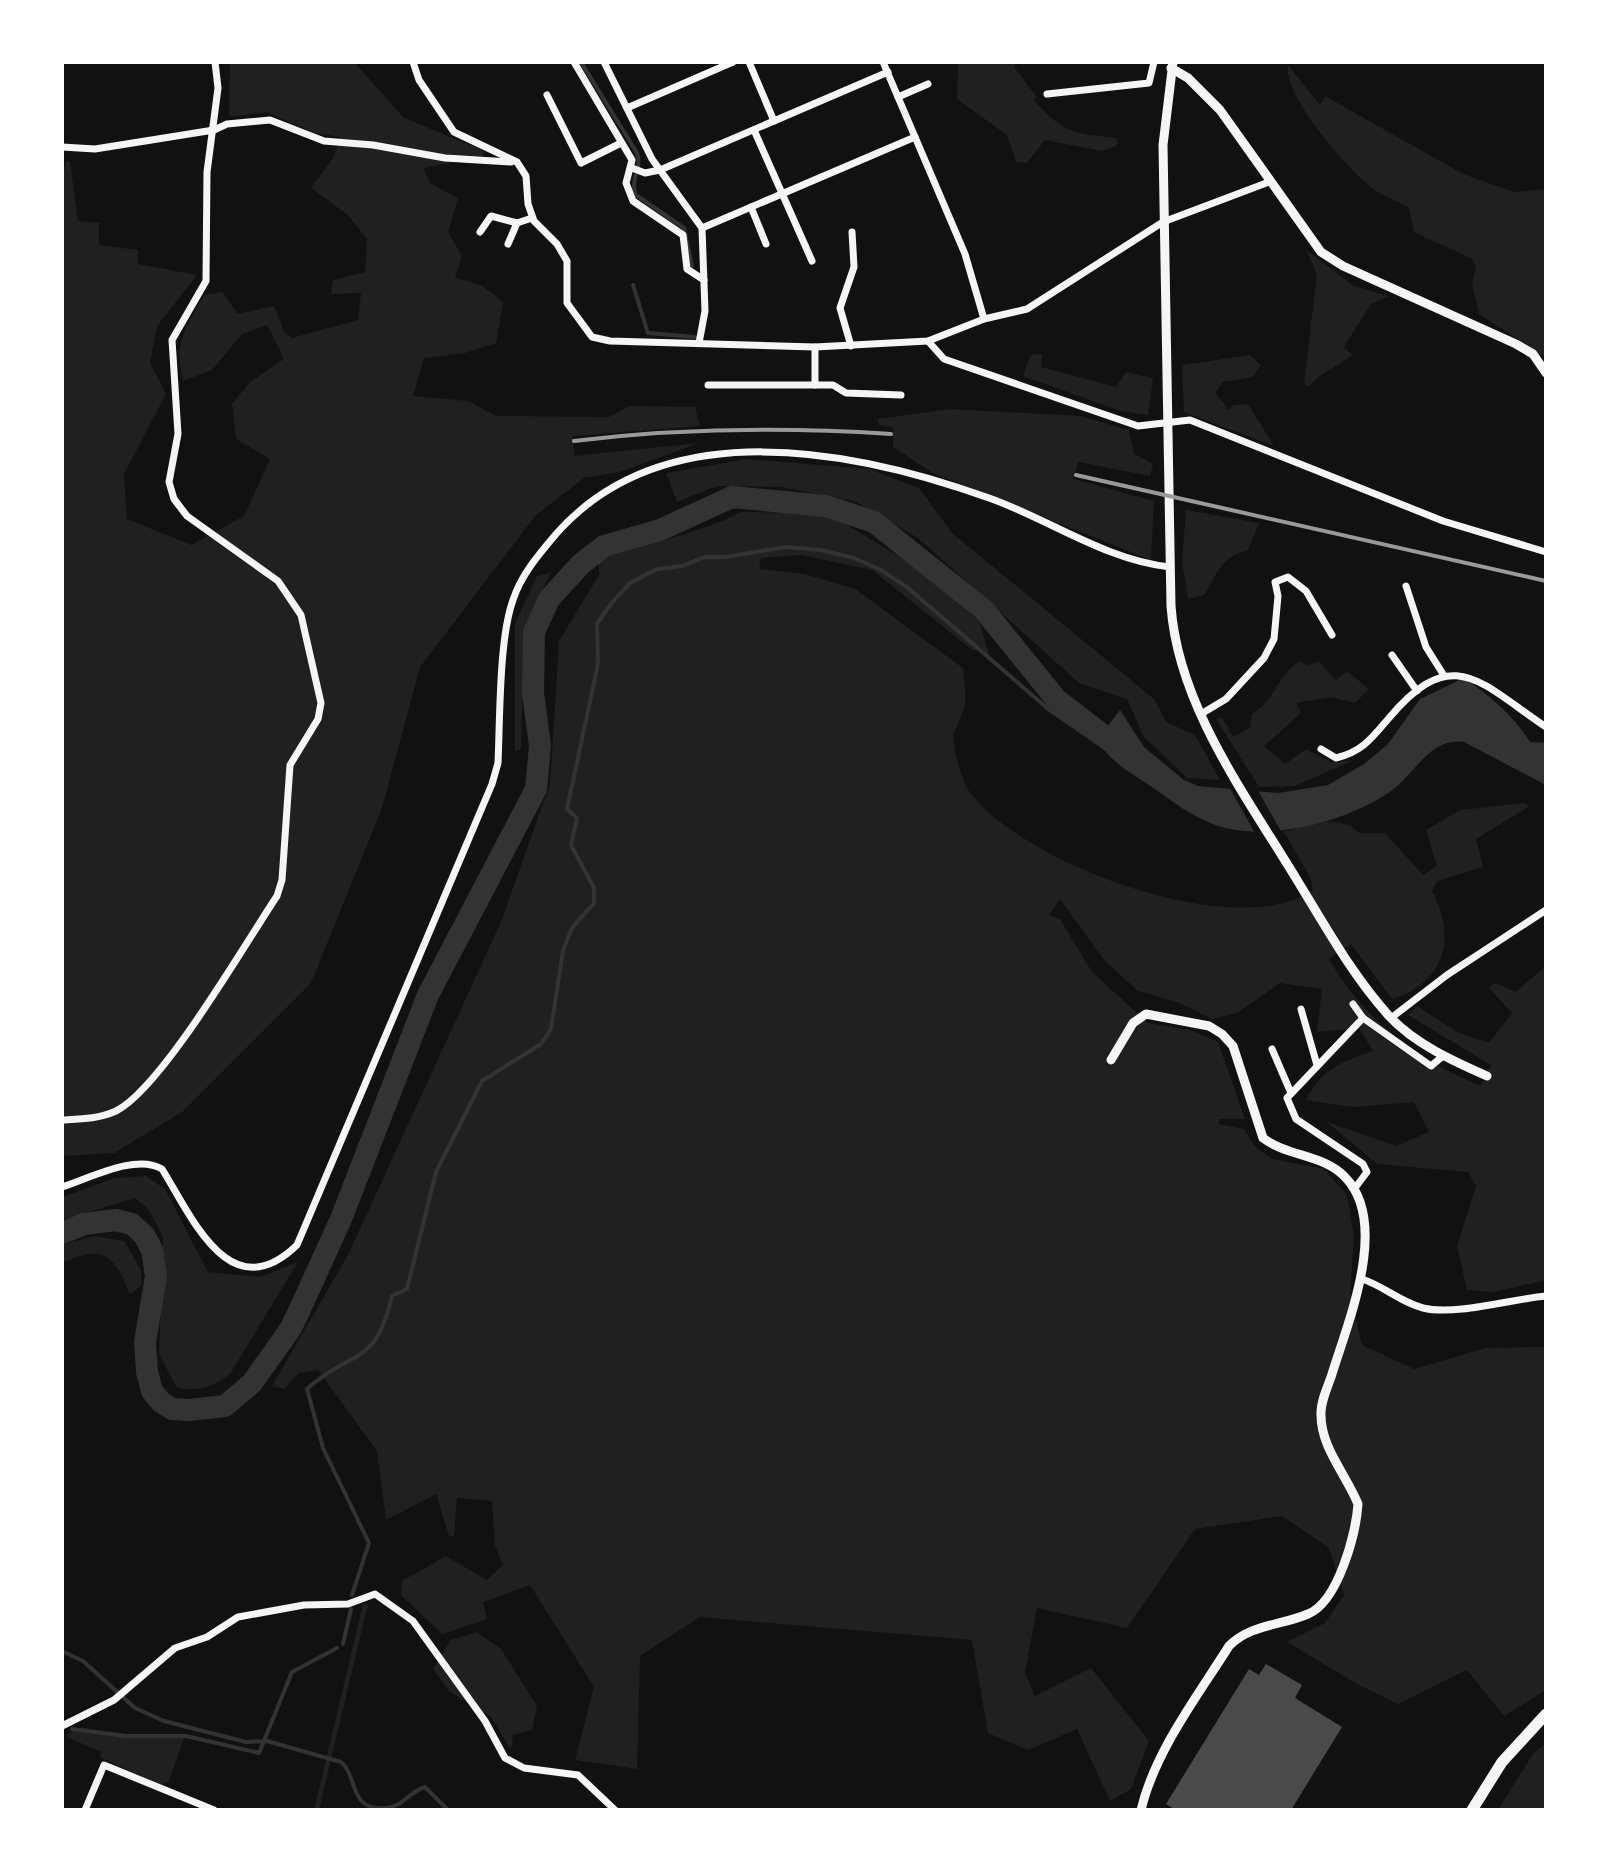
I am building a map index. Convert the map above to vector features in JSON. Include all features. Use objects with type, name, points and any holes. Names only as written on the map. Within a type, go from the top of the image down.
[{"type":"main road","points":[[1472,1810],[1502,1762],[1546,1714]]},
{"type":"street","points":[[62,1120],[96,1118],[118,1110],[152,1081],[277,896],[282,880],[290,765],[318,719],[321,703],[301,615],[291,597],[278,581],[187,516],[174,499],[169,482],[178,434],[172,340],[206,281],[207,172],[218,88],[215,62]]},
{"type":"street","points":[[413,62],[419,80],[454,132],[517,162],[526,176],[532,218],[557,244],[567,261],[567,303],[592,337],[815,347],[928,341],[984,319],[1027,309],[1163,222],[1269,182]]},
{"type":"street","points":[[574,62],[638,170]]},
{"type":"street","points":[[604,62],[660,170],[702,228],[705,311],[699,343]]},
{"type":"street","points":[[749,62],[774,121]]},
{"type":"street","points":[[883,62],[965,254],[984,319]]},
{"type":"street","points":[[1047,94],[1149,83],[1155,62],[1172,65],[1220,110],[1321,252],[1355,272],[1516,344],[1533,354],[1546,373]]},
{"type":"street","points":[[627,108],[728,63]]},
{"type":"street","points":[[1172,65],[1164,116],[1165,388],[1172,626],[1180,661],[1209,729],[1350,967],[1391,1018],[1443,1056],[1487,1076]]},
{"type":"street","points":[[704,280],[687,269],[683,235],[633,201],[626,183],[638,170],[660,170],[888,72]]},
{"type":"street","points":[[898,97],[928,84]]},
{"type":"street","points":[[547,95],[581,163],[621,143]]},
{"type":"street","points":[[62,147],[95,149],[214,130],[227,124],[270,120],[324,141],[373,145],[445,158],[517,162]]},
{"type":"street","points":[[754,130],[812,261]]},
{"type":"street","points":[[702,228],[915,137]]},
{"type":"street","points":[[751,207],[766,244]]},
{"type":"street","points":[[480,232],[491,216],[517,223],[532,218]]},
{"type":"street","points":[[508,244],[517,223]]},
{"type":"street","points":[[851,346],[840,308],[854,267],[852,232]]},
{"type":"street","points":[[928,341],[944,359],[1138,426],[1190,420],[1443,521],[1546,552]]},
{"type":"street","points":[[815,347],[815,385]]},
{"type":"street","points":[[708,385],[833,385],[846,393],[901,395]]},
{"type":"street","points":[[62,1187],[122,1168],[155,1164],[162,1169],[211,1246],[232,1264],[257,1266],[289,1253],[297,1245],[492,784],[498,763],[512,602],[541,552],[593,499],[659,465],[700,457],[767,452],[854,460],[986,497],[1099,547],[1170,567]]},
{"type":"street","points":[[1201,714],[1226,699],[1264,658],[1274,639],[1278,596],[1275,582],[1288,577],[1306,591],[1332,635]]},
{"type":"street","points":[[1406,586],[1426,647],[1443,674]]},
{"type":"street","points":[[1392,655],[1417,691]]},
{"type":"street","points":[[1321,749],[1336,758],[1353,754],[1375,737],[1389,718],[1417,691],[1443,674],[1454,673],[1476,681],[1546,727]]},
{"type":"street","points":[[1391,1018],[1447,975],[1546,910]]},
{"type":"street","points":[[1353,1004],[1363,1018],[1431,1066],[1443,1056]]},
{"type":"street","points":[[1301,1009],[1317,1065]]},
{"type":"street","points":[[1111,1060],[1133,1023],[1146,1014],[1209,1026],[1233,1046],[1263,1138],[1284,1151],[1325,1163],[1355,1188],[1363,1216],[1362,1279],[1320,1411],[1325,1442],[1358,1504],[1338,1579],[1319,1609],[1243,1633],[1229,1646],[1166,1750],[1145,1792],[1141,1810]]},
{"type":"street","points":[[1355,1188],[1367,1172],[1363,1164],[1296,1119],[1287,1098],[1363,1018]]},
{"type":"street","points":[[1272,1049],[1291,1093]]},
{"type":"street","points":[[1362,1279],[1383,1286],[1394,1296],[1424,1308],[1546,1296]]},
{"type":"street","points":[[62,1726],[114,1700],[175,1648],[207,1637],[238,1617],[304,1605],[348,1604],[375,1594],[413,1621],[485,1721],[505,1758],[524,1768],[578,1775],[615,1810]]},
{"type":"street","points":[[62,1713],[70,1721]]},
{"type":"street","points":[[85,1810],[104,1765],[214,1810]]},
{"type":"shaded area","points":[[230,62],[354,62],[404,118],[485,151],[482,156],[423,168],[430,183],[458,198],[448,232],[462,256],[455,278],[481,285],[503,302],[496,343],[465,353],[424,358],[413,396],[468,401],[496,416],[609,417],[630,406],[695,407],[700,426],[573,436],[574,456],[699,443],[620,472],[584,478],[536,515],[420,667],[382,808],[311,983],[182,1112],[114,1153],[62,1156],[62,178],[66,160],[70,162],[78,221],[99,223],[99,245],[138,250],[138,264],[197,275],[157,326],[150,363],[166,394],[124,474],[127,519],[191,545],[244,516],[270,459],[236,439],[232,404],[250,382],[284,359],[267,325],[242,334],[212,370],[183,381],[180,356],[183,336],[204,295],[222,292],[238,314],[274,306],[285,333],[292,338],[358,320],[361,293],[331,294],[333,280],[365,272],[367,239],[348,215],[311,188],[333,158],[340,137],[315,133],[267,112],[229,117]]},
{"type":"shaded area","points":[[1017,62],[1014,67],[1037,97],[1033,99],[1053,119],[1079,133],[1117,138],[1117,146],[1102,151],[1045,140],[1027,163],[1016,162],[1007,135],[957,99],[958,64]]},
{"type":"shaded area","points":[[1288,65],[1320,105],[1325,96],[1463,174],[1514,192],[1546,189],[1546,357],[1479,314],[1472,283],[1476,267],[1472,259],[1414,232],[1409,208],[1381,194],[1356,174],[1305,111],[1289,78]]},
{"type":"shaded area","points":[[1306,250],[1354,286],[1388,296],[1371,304],[1344,347],[1352,355],[1318,377],[1309,387],[1304,383],[1317,274]]},
{"type":"shaded area","points":[[1042,354],[1041,367],[1116,387],[1126,372],[1153,378],[1148,415],[1121,411],[1023,376],[1030,355]]},
{"type":"shaded area","points":[[1250,355],[1261,365],[1253,377],[1223,382],[1215,393],[1229,410],[1234,405],[1248,404],[1274,446],[1184,412],[1182,365]]},
{"type":"shaded area","points":[[951,409],[1080,416],[1129,430],[1134,454],[1153,464],[1150,476],[1078,462],[1074,479],[1154,501],[1151,560],[933,473],[893,447],[893,427],[879,425],[878,419]]},
{"type":"shaded area","points":[[747,459],[869,469],[919,488],[952,533],[1154,699],[1166,722],[1195,735],[1220,780],[1187,778],[1144,737],[1127,699],[1079,683],[918,538],[855,501],[781,487],[717,486],[677,502],[666,473]]},
{"type":"shaded area","points":[[1186,510],[1259,523],[1248,550],[1225,562],[1204,595],[1188,599],[1182,562]]},
{"type":"shaded area","points":[[741,512],[827,513],[921,570],[979,621],[989,654],[971,649],[872,570],[801,555],[761,558],[759,569],[805,574],[855,589],[963,668],[965,704],[953,738],[969,791],[996,818],[1034,844],[1080,868],[1131,888],[1184,901],[1234,907],[1278,904],[1313,890],[1310,877],[1284,832],[1323,822],[1341,823],[1359,833],[1385,833],[1423,875],[1437,866],[1426,830],[1460,810],[1524,803],[1530,806],[1476,839],[1483,867],[1437,881],[1432,891],[1444,925],[1444,942],[1435,970],[1424,982],[1392,999],[1351,944],[1329,959],[1359,1001],[1394,1036],[1435,1064],[1481,1086],[1491,1065],[1408,1015],[1417,1006],[1459,1033],[1489,1043],[1512,1013],[1489,988],[1494,983],[1516,992],[1546,966],[1546,1280],[1494,1292],[1467,1290],[1457,1246],[1476,1186],[1468,1172],[1377,1164],[1327,1122],[1396,1146],[1429,1132],[1414,1102],[1353,1107],[1306,1100],[1318,1081],[1334,1068],[1373,1051],[1359,1028],[1317,1032],[1322,989],[1280,983],[1237,1013],[1212,1019],[1180,1003],[1138,991],[1104,960],[1060,899],[1049,915],[1060,919],[1092,972],[1148,1023],[1190,1030],[1218,1042],[1245,1119],[1219,1119],[1219,1124],[1244,1129],[1254,1146],[1272,1159],[1324,1169],[1347,1195],[1354,1237],[1350,1294],[1362,1345],[1414,1369],[1486,1348],[1546,1347],[1546,1690],[1504,1716],[1467,1670],[1398,1704],[1357,1684],[1287,1642],[1325,1623],[1344,1595],[1329,1548],[1282,1516],[1195,1529],[1127,1628],[1037,1608],[1025,1673],[1035,1696],[1091,1668],[1149,1741],[1131,1789],[1110,1801],[1077,1729],[1028,1750],[988,1733],[972,1640],[700,1617],[640,1656],[637,1769],[575,1760],[594,1687],[530,1585],[483,1602],[487,1619],[442,1634],[401,1595],[402,1581],[446,1556],[487,1580],[503,1565],[495,1546],[492,1501],[457,1498],[454,1537],[449,1536],[436,1494],[386,1520],[377,1451],[318,1370],[299,1373],[284,1389],[272,1386],[348,1255],[501,922],[550,784],[559,641],[599,575],[599,558],[689,533]]},
{"type":"shaded area","points":[[551,573],[524,627],[521,749],[515,751],[515,624],[537,576]]},
{"type":"shaded area","points":[[1300,661],[1307,665],[1319,662],[1336,680],[1347,671],[1369,689],[1355,703],[1331,697],[1296,703],[1301,713],[1264,746],[1285,764],[1306,749],[1331,762],[1352,761],[1295,786],[1259,787],[1216,719],[1222,717],[1233,737],[1250,728],[1252,714],[1260,709],[1286,673]]},
{"type":"shaded area","points":[[1464,678],[1501,707],[1530,742],[1546,743],[1546,785],[1464,742],[1452,742],[1432,751],[1391,791],[1352,812],[1282,830],[1236,830],[1215,825],[1182,808],[1108,755],[1097,740],[1120,710],[1144,747],[1184,780],[1198,786],[1278,793],[1328,785],[1364,764],[1388,744],[1420,699]]},
{"type":"shaded area","points":[[146,1176],[165,1189],[208,1272],[260,1277],[298,1262],[230,1374],[205,1387],[177,1388],[159,1354],[163,1237],[149,1210],[135,1198],[62,1220],[62,1197],[115,1178]]},
{"type":"shaded area","points":[[94,1236],[124,1241],[141,1270],[141,1286],[130,1294],[118,1270],[105,1256],[88,1254],[62,1263],[62,1245]]},
{"type":"shaded area","points":[[363,1604],[368,1604],[319,1810],[314,1810]]},
{"type":"shaded area","points":[[477,1632],[501,1649],[537,1706],[532,1730],[513,1735],[511,1750],[491,1717],[449,1691],[433,1669],[451,1640]]},
{"type":"shaded area","points":[[71,1731],[184,1738],[169,1781],[160,1784],[101,1758],[100,1751],[66,1737]]},
{"type":"shaded area","points":[[1546,1744],[1546,1810],[1498,1810],[1534,1752]]},
{"type":"pier","points":[[1227,783],[1257,789],[1282,833],[1256,835]]},
{"type":"building","points":[[1266,1664],[1302,1685],[1295,1698],[1342,1727],[1291,1810],[1176,1810],[1166,1804],[1249,1669],[1259,1675]]},
{"type":"waterway","points":[[581,62],[637,153],[636,195],[684,228],[692,266]]},
{"type":"waterway","points":[[633,285],[648,333],[695,337]]},
{"type":"waterway","points":[[62,1233],[84,1224],[116,1220],[132,1224],[144,1235],[152,1250],[156,1276],[145,1342],[147,1372],[152,1391],[161,1402],[172,1409],[225,1406],[252,1383],[291,1328],[341,1219],[428,995],[536,789],[540,746],[533,693],[534,632],[549,599],[581,564],[604,546],[660,530],[732,497],[826,506],[874,522],[984,610],[1056,699],[1126,753]]},
{"type":"waterway","points":[[352,1595],[369,1543],[323,1448],[307,1389],[370,1347],[378,1336],[392,1296],[407,1289],[436,1172],[482,1081],[541,1044],[551,1029],[563,950],[572,928],[594,903],[594,888],[571,845],[577,818],[567,809],[598,664],[597,624],[610,605],[630,583],[657,569],[682,566],[705,557],[726,557],[785,547],[821,550],[854,558],[907,587],[1047,708],[1105,748]]},
{"type":"waterway","points":[[343,1644],[351,1609]]},
{"type":"waterway","points":[[72,1729],[126,1736],[186,1736],[259,1753],[292,1672],[337,1648]]},
{"type":"waterway","points":[[62,1651],[83,1661],[135,1708],[164,1721],[246,1742],[267,1741],[341,1762],[360,1799],[374,1808],[392,1807],[425,1787],[448,1810]]},
{"type":"railway","points":[[574,441],[653,433],[732,430],[891,434]]},
{"type":"railway","points":[[1076,475],[1546,581]]}]
